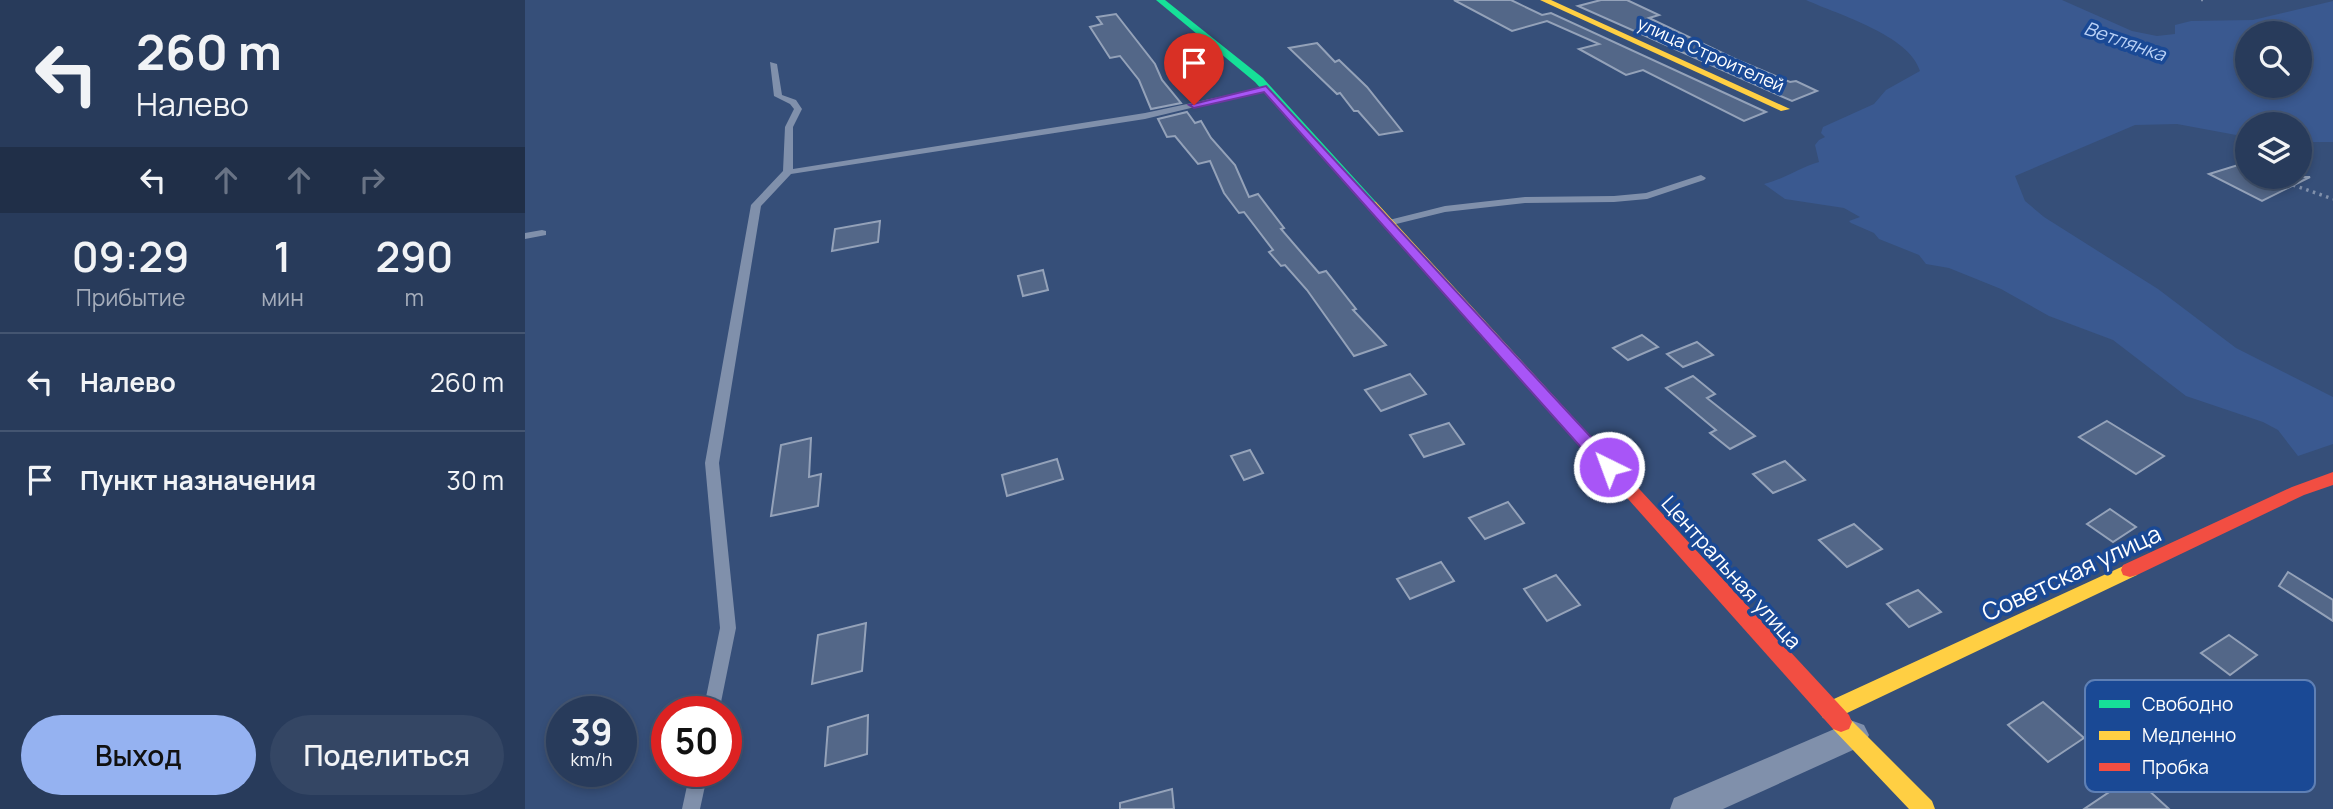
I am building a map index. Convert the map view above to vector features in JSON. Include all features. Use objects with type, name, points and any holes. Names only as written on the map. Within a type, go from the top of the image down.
[{"type":"main road","name":"Центральная улица","points":[[1160,0],[1266,89],[1830,711],[1924,809]]},
{"type":"main road","name":"улица Строителей","points":[[1544,0],[1786,109]]},
{"type":"main road","name":"Советская улица","points":[[1830,711],[2298,491],[2333,478]]},
{"type":"street","points":[[1686,809],[1853,735]]},
{"type":"lane","points":[[773,64],[778,96],[793,102],[798,109],[789,127],[788,172]]},
{"type":"lane","points":[[714,696],[728,628],[712,463],[756,205],[788,172],[1146,116],[1266,89]]},
{"type":"lane","points":[[1388,223],[1445,209],[1524,200],[1647,196],[1701,178]]},
{"type":"lane","points":[[525,236],[542,233]]},
{"type":"lane","points":[[691,809],[696,787]]},
{"type":"path","points":[[2304,189],[2333,199]]},
{"type":"water","name":"Ветлянка","points":[[1806,0],[2062,0],[2132,31],[2157,36],[2175,34],[2175,25],[2191,21],[2253,20],[2333,1],[2333,142],[2312,142],[2312,112],[2235,112],[2235,135],[2177,124],[2135,125],[2015,176],[2025,201],[2044,217],[2158,289],[2236,348],[2333,397],[2333,444],[2298,456],[2278,430],[2263,422],[2186,396],[2113,340],[2049,316],[2001,289],[1949,268],[1926,264],[1919,255],[1879,239],[1874,233],[1851,223],[1849,221],[1860,217],[1844,208],[1785,199],[1764,184],[1819,162],[1815,145],[1825,137],[1821,133],[1823,127],[1874,104],[1886,90],[1920,71],[1913,58],[1902,47],[1854,20]]},
{"type":"building","points":[[1454,0],[1511,0],[1542,15],[1551,13],[1766,112],[1744,121],[1643,70],[1626,75],[1579,49],[1599,44],[1547,21],[1512,31]]},
{"type":"building","points":[[1601,0],[1627,0],[1659,15],[1649,18],[1735,59],[1817,91],[1792,101],[1578,6]]},
{"type":"building","points":[[1116,14],[1181,103],[1151,109],[1139,80],[1120,56],[1110,58],[1090,27],[1102,24],[1097,17]]},
{"type":"building","points":[[1317,43],[1335,62],[1339,60],[1367,87],[1402,131],[1379,135],[1340,93],[1337,94],[1289,48]]},
{"type":"building","points":[[1187,112],[1195,123],[1201,121],[1211,138],[1235,165],[1249,197],[1258,194],[1284,228],[1281,229],[1319,273],[1326,271],[1356,309],[1353,310],[1386,345],[1354,356],[1307,290],[1285,265],[1281,266],[1269,252],[1273,250],[1244,212],[1239,213],[1224,193],[1210,161],[1198,164],[1175,136],[1167,137],[1158,119]]},
{"type":"building","points":[[2235,166],[2235,187],[2209,174]]},
{"type":"building","points":[[2238,189],[2286,189],[2262,201]]},
{"type":"building","points":[[880,221],[878,242],[832,251],[835,229]]},
{"type":"building","points":[[1043,270],[1048,290],[1023,296],[1018,276]]},
{"type":"building","points":[[1642,335],[1658,347],[1628,360],[1613,348]]},
{"type":"building","points":[[1697,342],[1713,355],[1683,367],[1667,354]]},
{"type":"building","points":[[1410,374],[1426,394],[1381,411],[1365,390]]},
{"type":"building","points":[[1693,376],[1715,394],[1707,398],[1755,436],[1730,449],[1710,433],[1716,430],[1666,388]]},
{"type":"building","points":[[2107,421],[2164,456],[2136,474],[2079,437]]},
{"type":"building","points":[[1449,423],[1464,444],[1424,457],[1410,435]]},
{"type":"building","points":[[811,438],[809,477],[821,474],[818,506],[771,516],[781,445]]},
{"type":"building","points":[[1250,450],[1263,473],[1244,480],[1231,456]]},
{"type":"building","points":[[1057,459],[1063,479],[1007,496],[1002,475]]},
{"type":"building","points":[[1785,461],[1805,480],[1773,493],[1753,474]]},
{"type":"building","points":[[1508,502],[1524,523],[1485,539],[1469,518]]},
{"type":"building","points":[[2110,509],[2136,527],[2113,542],[2087,524]]},
{"type":"building","points":[[1854,524],[1882,549],[1847,567],[1819,540]]},
{"type":"building","points":[[1441,562],[1454,581],[1410,599],[1397,579]]},
{"type":"building","points":[[2288,572],[2333,600],[2333,621],[2279,586]]},
{"type":"building","points":[[1556,575],[1580,605],[1547,621],[1524,589]]},
{"type":"building","points":[[1918,590],[1941,612],[1909,627],[1887,604]]},
{"type":"building","points":[[866,623],[862,671],[812,684],[818,635]]},
{"type":"building","points":[[2229,635],[2257,655],[2230,675],[2201,653]]},
{"type":"building","points":[[2043,702],[2084,738],[2048,762],[2008,725]]},
{"type":"building","points":[[868,715],[867,754],[825,766],[828,727]]},
{"type":"building","points":[[1172,789],[1174,809],[1120,809],[1120,803]]},
{"type":"building","points":[[2109,792],[2150,792],[2169,809],[2084,809]]},
{"type":"traffic: fast","points":[[1160,0],[1259,80],[1372,205]]},
{"type":"traffic: slow","points":[[1544,0],[1785,109]]},
{"type":"traffic: slow","points":[[1372,205],[1610,468]]},
{"type":"traffic: slow","points":[[1830,711],[2130,570]]},
{"type":"traffic: slow","points":[[1841,722],[1924,809]]},
{"type":"traffic: jam","points":[[1610,468],[1841,722]]},
{"type":"traffic: jam","points":[[2130,570],[2298,491],[2333,478]]},
{"type":"route","points":[[1194,105],[1266,89],[1609,467]]}]
